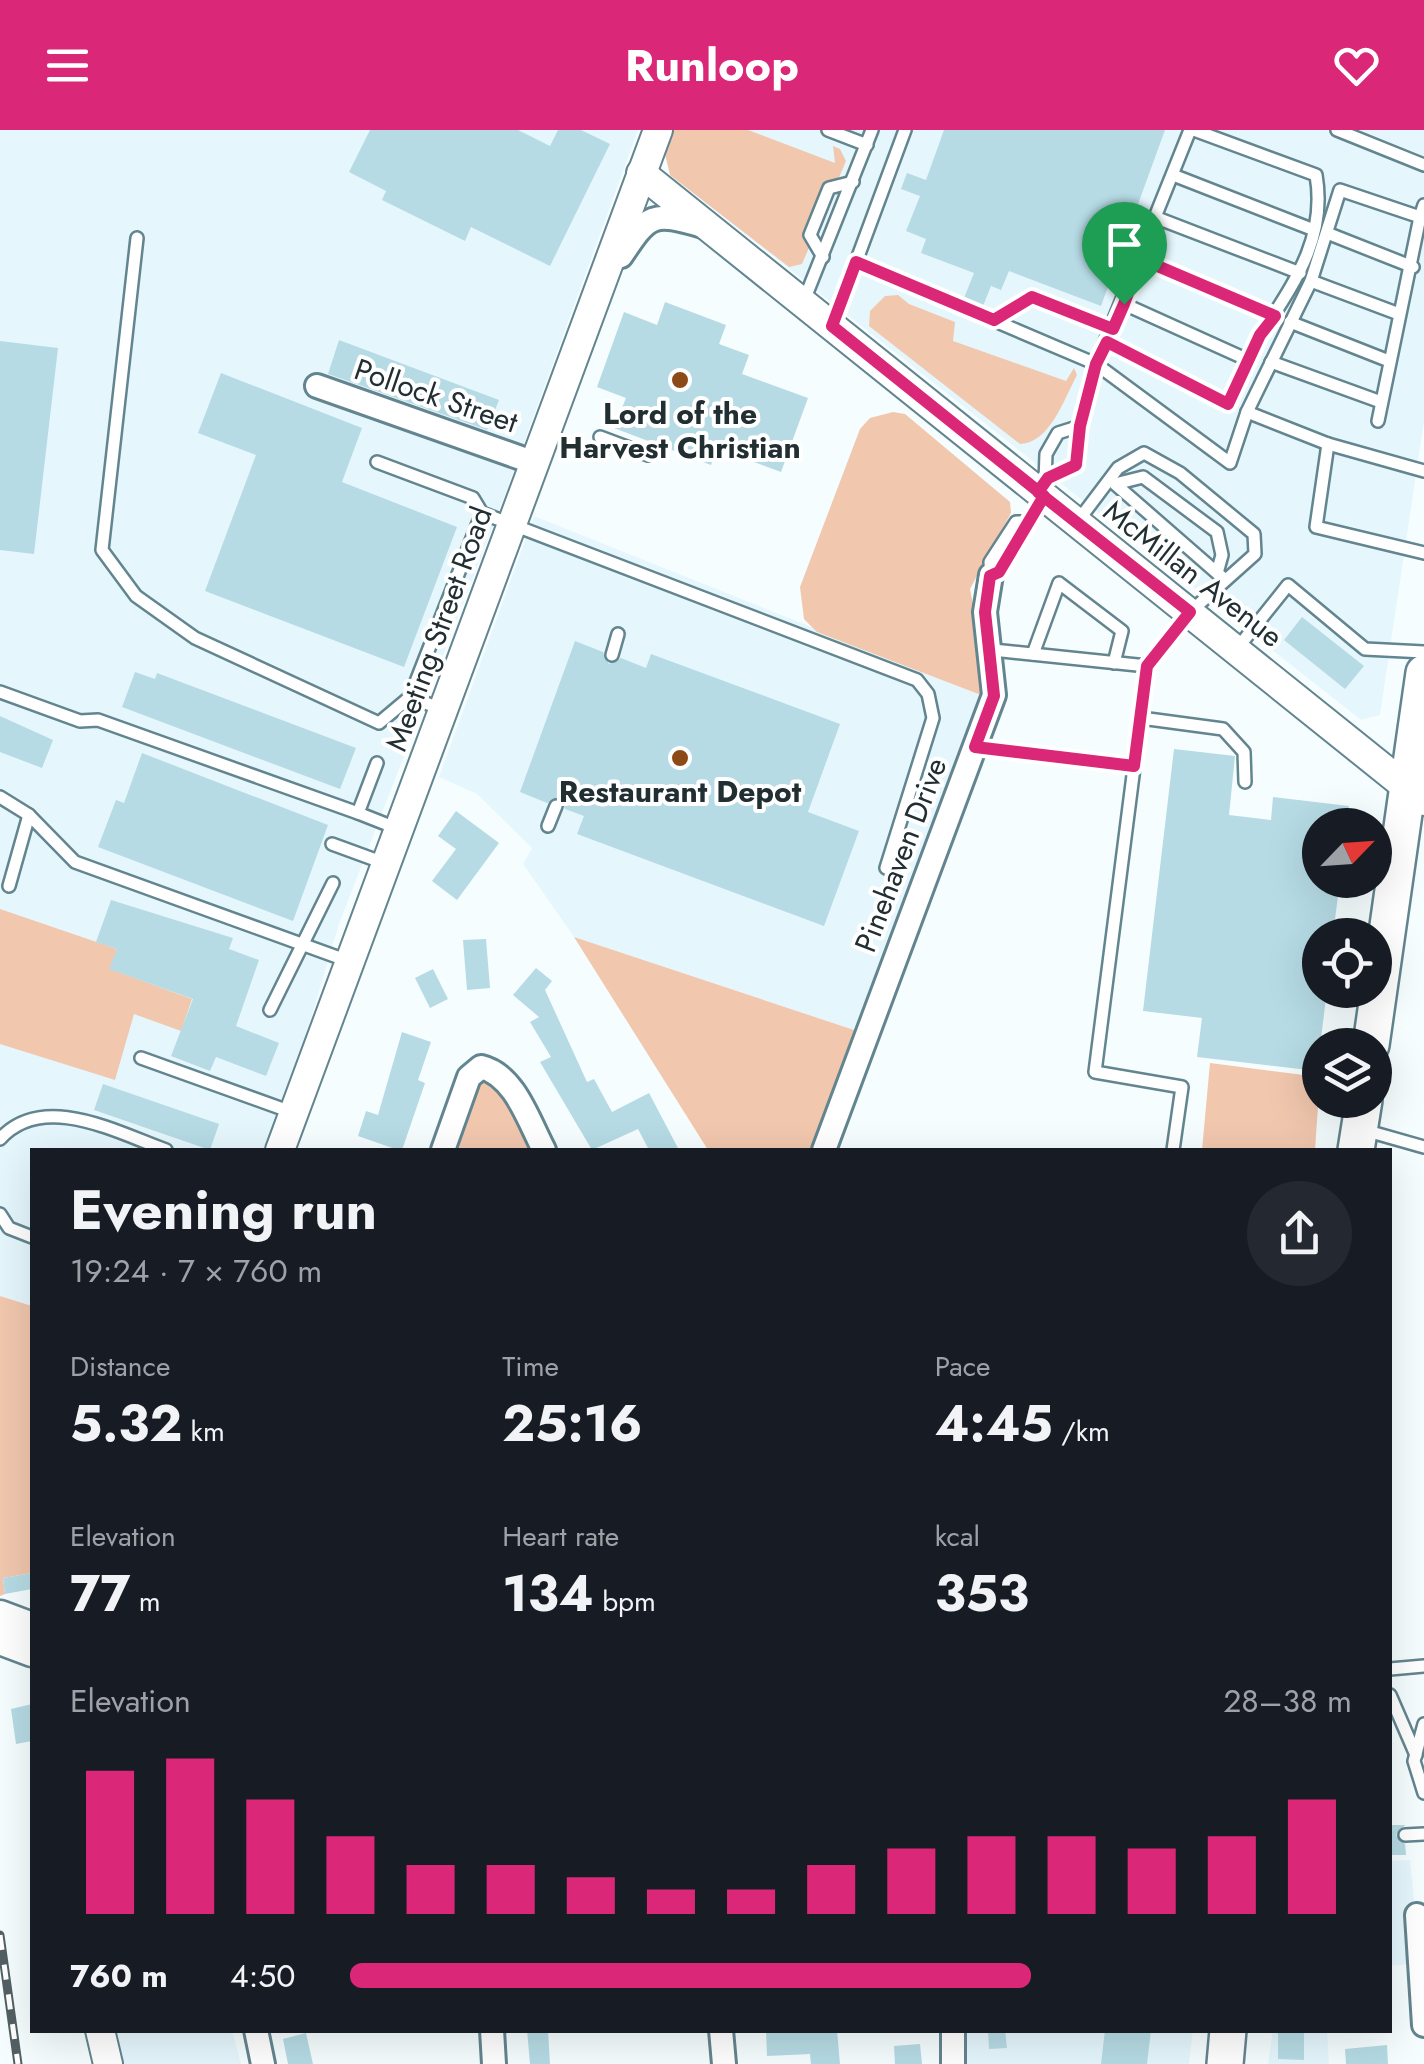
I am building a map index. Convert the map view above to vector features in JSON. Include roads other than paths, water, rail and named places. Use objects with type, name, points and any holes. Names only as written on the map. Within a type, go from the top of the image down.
[{"type":"main road","points":[[1375,1028],[1417,781],[1424,673]]},
{"type":"main road","points":[[0,1616],[30,1627]]},
{"type":"main road","points":[[0,1639],[30,1650]]},
{"type":"main road","points":[[1224,2064],[1228,2033]]},
{"type":"street","name":"Meeting Street Road","points":[[281,1148],[658,130]]},
{"type":"street","name":"McMillan Avenue","points":[[641,173],[1043,488],[1076,523],[1236,650],[1417,781]]},
{"type":"street","points":[[608,261],[622,256],[636,230],[650,219],[676,218],[710,228]]},
{"type":"street","name":"Pollock Street","points":[[317,386],[535,463]]},
{"type":"street","name":"Pinehaven Drive","points":[[825,1148],[994,696],[985,612],[990,576]]},
{"type":"street","points":[[444,1148],[469,1078],[482,1067],[495,1070],[507,1082],[543,1148]]},
{"type":"street","points":[[1416,1914],[1424,2025]]},
{"type":"street","points":[[101,2033],[108,2064]]},
{"type":"street","points":[[257,2033],[263,2064]]},
{"type":"street","points":[[492,2033],[494,2064]]},
{"type":"street","points":[[721,2033],[724,2064]]},
{"type":"street","points":[[953,2033],[953,2064]]},
{"type":"lane","points":[[828,130],[867,144]]},
{"type":"lane","points":[[804,303],[872,130]]},
{"type":"lane","points":[[832,326],[905,130]]},
{"type":"lane","points":[[1043,488],[1076,465],[1080,426],[1096,364],[1124,304],[1192,130],[1316,175],[1322,208],[1321,232]]},
{"type":"lane","points":[[1336,130],[1424,165]]},
{"type":"lane","points":[[1173,175],[1413,267]]},
{"type":"lane","points":[[823,257],[810,234],[828,188],[853,182]]},
{"type":"lane","points":[[856,262],[1096,364],[1230,463],[1247,412],[1290,322],[1340,190],[1423,213],[1378,420]]},
{"type":"lane","points":[[1157,218],[1399,314]]},
{"type":"lane","points":[[137,238],[102,550],[136,596],[195,638],[379,723],[410,698],[482,512]]},
{"type":"lane","points":[[1141,259],[1275,316]]},
{"type":"lane","points":[[1107,342],[1228,404],[1248,360],[1305,277]]},
{"type":"lane","points":[[994,320],[1032,297],[1113,329]]},
{"type":"lane","points":[[1124,304],[1248,360]]},
{"type":"lane","points":[[1290,322],[1390,360]]},
{"type":"lane","points":[[1271,362],[1381,402]]},
{"type":"lane","points":[[1247,412],[1328,444],[1424,471]]},
{"type":"lane","points":[[990,576],[990,562],[1016,522],[1025,522],[1043,488],[1046,454],[1058,433],[1080,426]]},
{"type":"lane","points":[[600,437],[648,454]]},
{"type":"lane","points":[[1328,444],[1316,528],[1424,554]]},
{"type":"lane","points":[[1076,523],[1112,481],[1144,453],[1180,473],[1254,534],[1254,554],[1221,576],[1147,666],[1140,718],[1095,1072],[1182,1087],[1173,1148]]},
{"type":"lane","points":[[377,462],[473,498],[482,512],[511,525],[917,680],[928,694],[933,718],[886,868]]},
{"type":"lane","points":[[1112,481],[1143,476],[1217,532],[1221,576]]},
{"type":"lane","points":[[1112,481],[1221,576]]},
{"type":"lane","points":[[1033,654],[1060,583],[1122,631],[1114,663]]},
{"type":"lane","points":[[1236,650],[1288,585],[1365,650],[1424,652]]},
{"type":"lane","points":[[612,655],[618,634]]},
{"type":"lane","points":[[992,650],[1147,666]]},
{"type":"lane","points":[[0,692],[80,721],[98,720],[400,829]]},
{"type":"lane","points":[[410,698],[444,710]]},
{"type":"lane","points":[[1140,718],[1223,730],[1244,752],[1245,782]]},
{"type":"lane","points":[[975,747],[1134,766]]},
{"type":"lane","points":[[358,813],[377,763]]},
{"type":"lane","points":[[0,797],[30,815],[75,862],[350,962]]},
{"type":"lane","points":[[548,826],[556,806]]},
{"type":"lane","points":[[9,886],[30,815]]},
{"type":"lane","points":[[332,844],[388,864]]},
{"type":"lane","points":[[270,1010],[334,883]]},
{"type":"lane","points":[[142,1058],[294,1113]]},
{"type":"lane","points":[[0,1139],[42,1118],[80,1119],[160,1148]]},
{"type":"lane","points":[[1360,1126],[1424,1147]]},
{"type":"lane","points":[[0,1214],[9,1228],[30,1236]]},
{"type":"lane","points":[[1392,1669],[1424,1666]]},
{"type":"lane","points":[[1392,1700],[1416,1755],[1424,1794]]},
{"type":"lane","points":[[1416,1755],[1424,1724]]},
{"type":"lane","points":[[1405,1834],[1424,1834]]},
{"type":"railway","points":[[0,1935],[18,2064]]},
{"type":"place","name":"Lord of the Harvest Christian","points":[[680,380]]},
{"type":"place","name":"Restaurant Depot","points":[[680,758]]}]
